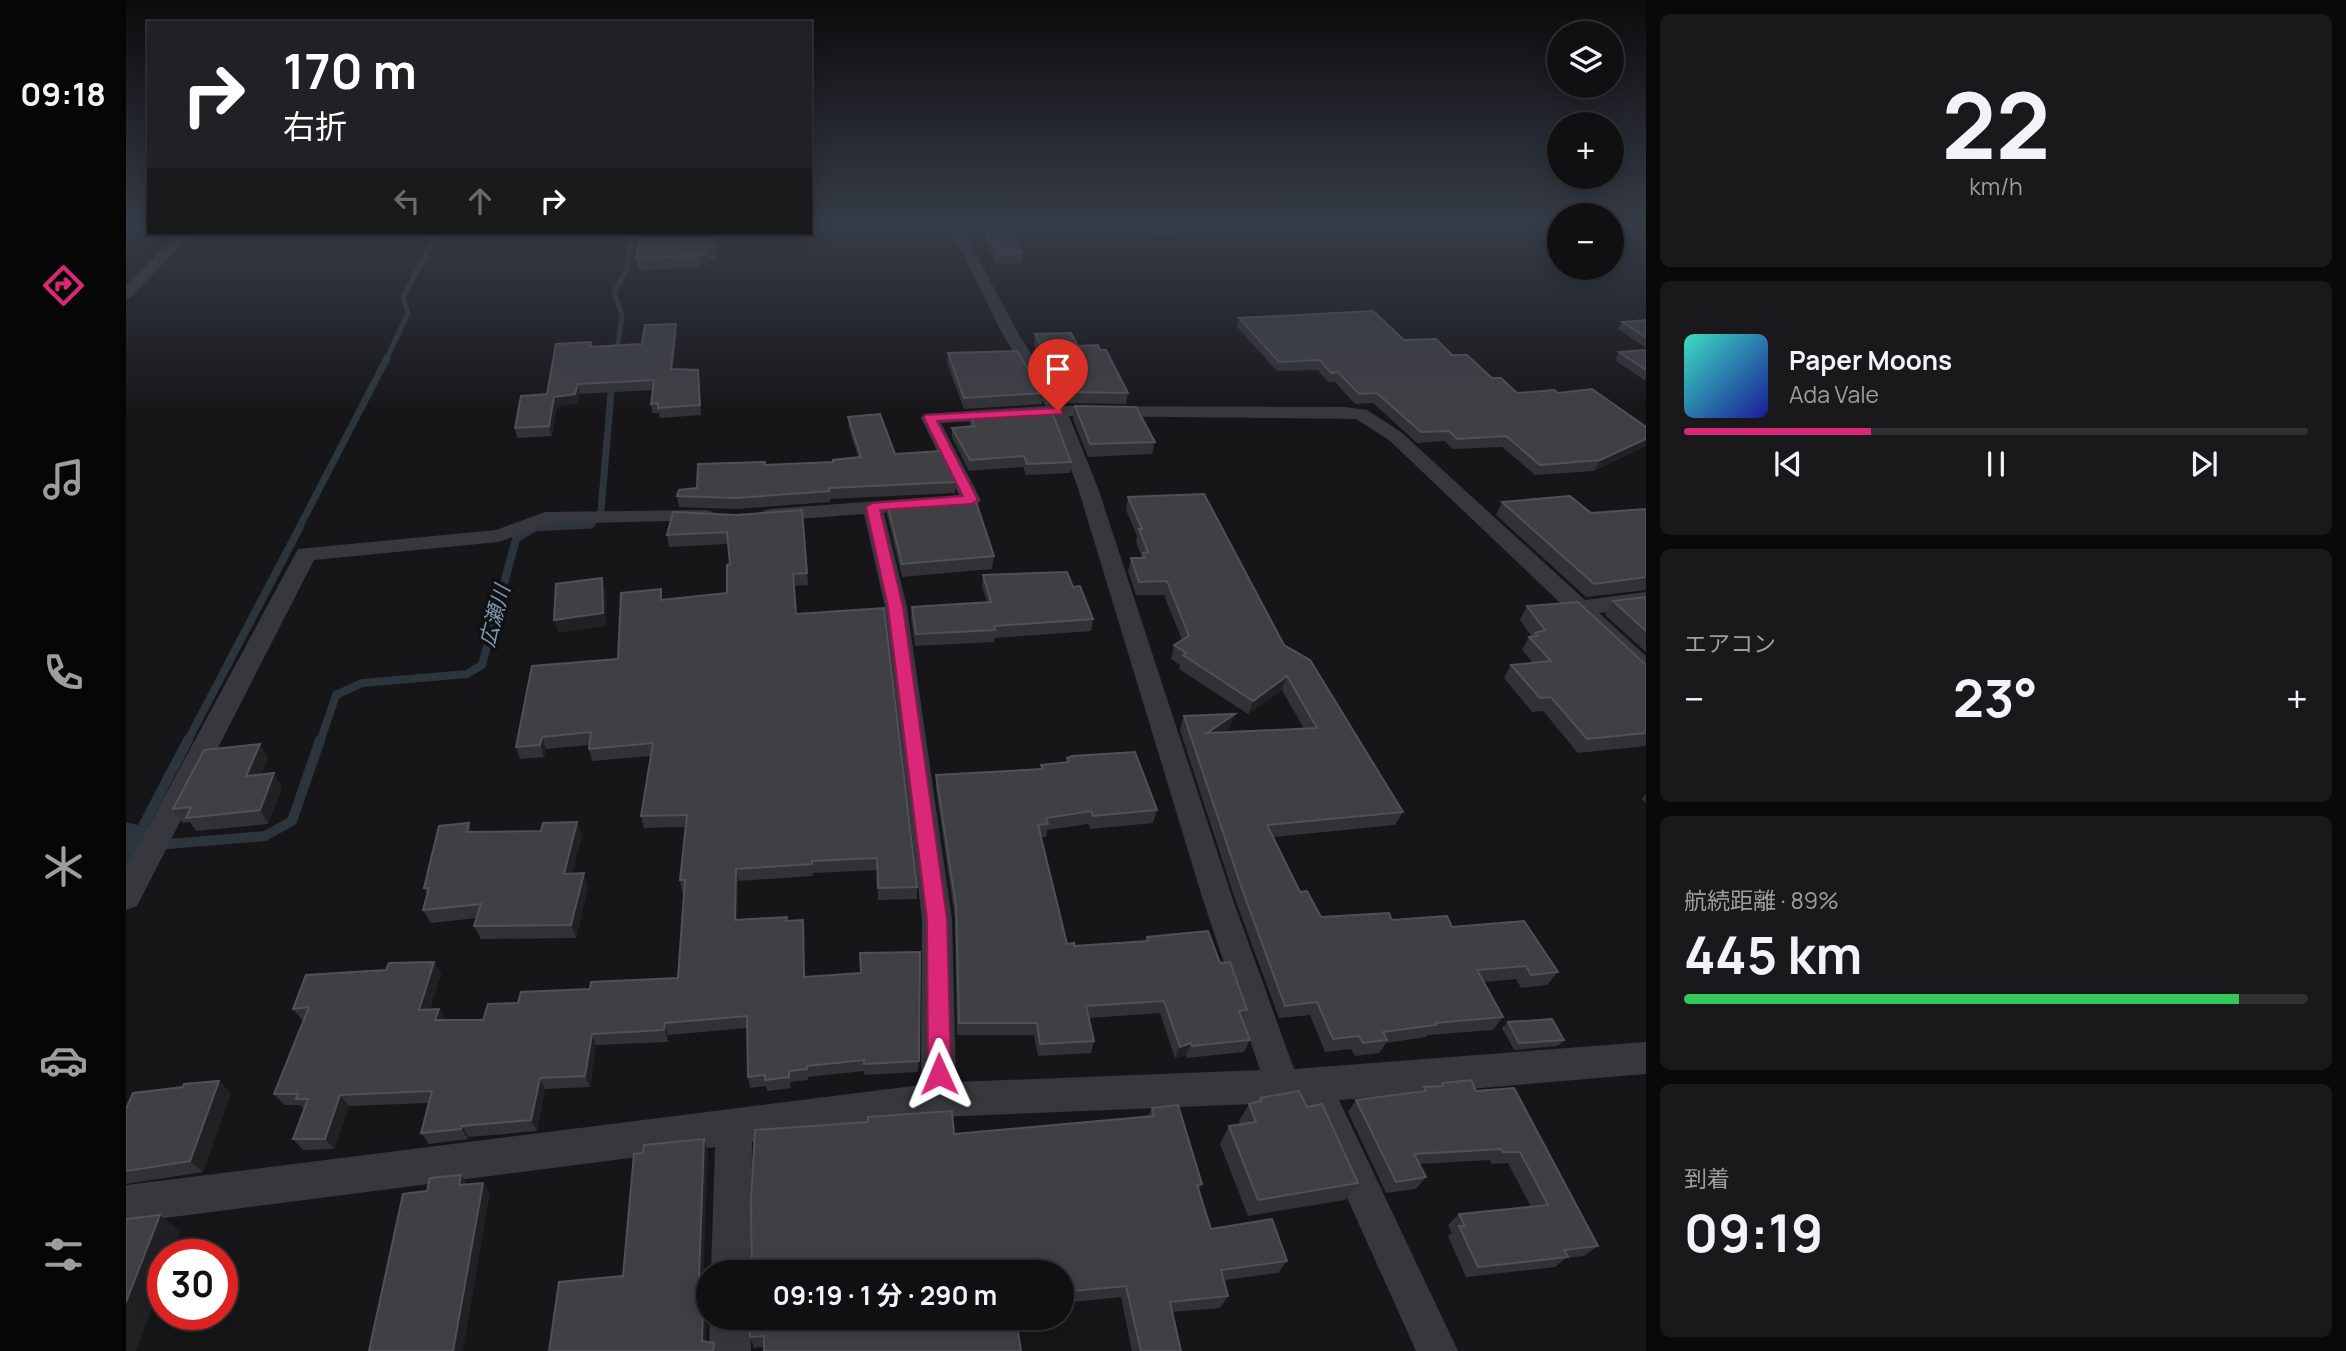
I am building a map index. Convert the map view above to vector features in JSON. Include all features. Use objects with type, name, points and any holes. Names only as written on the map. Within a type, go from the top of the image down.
[{"type":"street","points":[[987,289],[1010,333],[1058,411],[1088,488],[1217,900],[1298,1085],[1437,1351]]},
{"type":"street","points":[[750,517],[971,500],[930,418],[1058,411],[1361,414],[1395,436],[1646,670]]},
{"type":"street","points":[[873,507],[896,607],[937,919],[940,1100]]},
{"type":"street","points":[[126,897],[306,554],[499,536],[545,519],[724,517]]},
{"type":"street","points":[[1582,608],[1646,598]]},
{"type":"street","points":[[126,1203],[940,1100],[1298,1085],[1646,1058]]},
{"type":"street","points":[[731,1260],[734,1125]]},
{"type":"street","points":[[730,1330],[730,1351]]},
{"type":"building","points":[[1373,311],[1404,340],[1436,339],[1452,355],[1467,355],[1492,378],[1501,378],[1517,393],[1554,390],[1558,393],[1592,389],[1646,427],[1646,439],[1600,460],[1540,465],[1506,436],[1457,439],[1449,431],[1421,432],[1377,393],[1359,394],[1338,372],[1331,373],[1320,360],[1279,362],[1239,318]]},
{"type":"building","points":[[1646,320],[1646,337],[1622,322]]},
{"type":"building","points":[[676,324],[671,369],[698,370],[700,405],[658,408],[658,403],[651,404],[654,380],[578,384],[575,394],[554,397],[549,426],[515,428],[521,396],[547,394],[556,344],[591,342],[590,347],[642,344],[645,325]]},
{"type":"building","points":[[1071,333],[1078,346],[1098,345],[1100,350],[1106,350],[1128,393],[1067,392],[1039,349],[1042,348],[1035,334]]},
{"type":"building","points":[[1646,350],[1646,370],[1619,352]]},
{"type":"building","points":[[1017,351],[1043,393],[964,398],[948,353]]},
{"type":"building","points":[[1075,406],[1136,407],[1155,442],[1090,444]]},
{"type":"building","points":[[1051,409],[1071,462],[1027,464],[1024,456],[970,460],[952,428],[974,426],[970,414]]},
{"type":"building","points":[[880,414],[895,454],[940,451],[956,482],[829,488],[829,491],[736,498],[677,496],[679,490],[697,488],[698,464],[765,462],[764,465],[833,462],[861,457],[848,417]]},
{"type":"building","points":[[1204,494],[1284,645],[1310,660],[1403,812],[1267,825],[1300,892],[1307,891],[1321,917],[1389,913],[1392,920],[1447,916],[1452,927],[1524,921],[1558,972],[1531,975],[1526,966],[1477,970],[1503,1017],[1435,1023],[1436,1025],[1383,1032],[1387,1040],[1363,1043],[1359,1036],[1333,1039],[1317,1002],[1285,1006],[1184,716],[1235,714],[1207,733],[1317,728],[1287,676],[1253,701],[1183,655],[1186,653],[1174,645],[1189,636],[1167,581],[1139,582],[1131,558],[1145,558],[1143,553],[1148,552],[1139,529],[1142,529],[1128,497]]},
{"type":"building","points":[[974,496],[994,556],[902,564],[887,503]]},
{"type":"building","points":[[1570,496],[1591,513],[1646,509],[1646,577],[1594,584],[1502,502]]},
{"type":"building","points":[[802,510],[807,573],[793,574],[796,614],[884,608],[917,887],[878,888],[877,858],[736,869],[735,920],[787,917],[786,921],[803,920],[804,977],[861,973],[860,953],[920,952],[919,1061],[864,1064],[864,1060],[807,1066],[807,1069],[789,1071],[789,1077],[765,1080],[765,1075],[748,1077],[747,1016],[665,1023],[664,1030],[592,1034],[585,1076],[540,1078],[531,1120],[462,1126],[461,1129],[421,1133],[432,1091],[340,1095],[325,1139],[293,1139],[308,1099],[296,1099],[298,1094],[274,1094],[309,1007],[293,1009],[306,975],[386,970],[389,963],[434,962],[419,1010],[439,1009],[435,1020],[483,1020],[488,1004],[518,1003],[521,992],[590,989],[591,982],[678,978],[685,880],[680,880],[687,815],[641,816],[653,743],[589,749],[591,732],[542,737],[540,745],[516,747],[532,666],[618,659],[621,593],[661,589],[661,600],[727,593],[727,565],[730,564],[727,532],[667,535],[673,512],[736,515]]},
{"type":"building","points":[[1067,572],[1073,587],[1080,586],[1093,619],[994,626],[995,630],[916,634],[912,607],[991,602],[983,575]]},
{"type":"building","points":[[602,578],[603,613],[554,620],[556,584]]},
{"type":"building","points":[[1646,597],[1646,631],[1613,601]]},
{"type":"building","points":[[1578,602],[1646,665],[1646,733],[1587,739],[1551,697],[1540,698],[1511,665],[1551,661],[1529,637],[1538,636],[1535,633],[1545,630],[1527,606]]},
{"type":"building","points":[[260,744],[246,776],[274,773],[260,810],[186,818],[191,807],[173,809],[204,750]]},
{"type":"building","points":[[1135,752],[1157,810],[1093,816],[1091,811],[1046,818],[1048,824],[1038,825],[1067,944],[1074,943],[1074,946],[1148,941],[1147,937],[1208,931],[1220,963],[1230,962],[1247,1010],[1239,1011],[1250,1040],[1192,1046],[1191,1043],[1180,1047],[1164,1001],[1086,1006],[1094,1041],[1040,1044],[1037,1023],[959,1023],[956,906],[936,775],[1043,769],[1041,765],[1069,762],[1067,758],[1072,756]]},
{"type":"building","points":[[577,822],[564,874],[584,873],[571,925],[474,926],[481,904],[423,910],[429,888],[424,888],[439,826],[469,823],[467,832],[541,831],[543,823]]},
{"type":"building","points":[[1552,1019],[1564,1040],[1519,1043],[1508,1022]]},
{"type":"building","points":[[1471,1080],[1476,1091],[1514,1088],[1598,1246],[1564,1250],[1568,1257],[1478,1267],[1459,1226],[1465,1226],[1459,1214],[1548,1205],[1520,1152],[1503,1152],[1501,1149],[1414,1154],[1426,1177],[1396,1182],[1356,1100],[1426,1091],[1424,1087]]},
{"type":"building","points":[[219,1081],[190,1161],[126,1171],[126,1109],[133,1093]]},
{"type":"building","points":[[1299,1091],[1307,1107],[1322,1104],[1358,1183],[1258,1200],[1229,1126],[1256,1122],[1249,1104],[1261,1101],[1260,1098]]},
{"type":"building","points":[[1178,1105],[1202,1184],[1197,1185],[1211,1229],[1272,1219],[1287,1261],[1221,1270],[1228,1296],[1170,1302],[1181,1351],[1141,1351],[1126,1286],[1074,1291],[1074,1260],[752,1260],[751,1200],[755,1130],[868,1122],[868,1117],[952,1111],[954,1134],[1154,1116],[1152,1108]]},
{"type":"building","points":[[704,1139],[700,1260],[696,1260],[696,1330],[702,1330],[702,1341],[714,1343],[713,1351],[549,1351],[559,1282],[623,1276],[634,1154],[643,1153],[644,1145]]},
{"type":"building","points":[[461,1175],[459,1185],[483,1183],[453,1351],[369,1351],[403,1194],[427,1191],[430,1178]]},
{"type":"building","points":[[160,1215],[151,1239],[147,1239],[147,1248],[126,1302],[126,1219]]},
{"type":"building","points":[[750,1330],[1018,1330],[1021,1351],[764,1351],[764,1336],[750,1337]]},
{"type":"waterway","name":"広瀬川","points":[[386,359],[408,313],[403,297],[407,289]]},
{"type":"waterway","name":"広瀬川","points":[[616,289],[614,293],[622,315],[616,357]]},
{"type":"waterway","name":"広瀬川","points":[[299,528],[386,359]]},
{"type":"waterway","name":"広瀬川","points":[[533,528],[591,525],[601,511],[612,381]]},
{"type":"waterway","name":"広瀬川","points":[[187,742],[300,527]]},
{"type":"waterway","name":"広瀬川","points":[[533,528],[546,527]]},
{"type":"waterway","name":"広瀬川","points":[[320,742],[336,695],[362,683],[467,674],[482,665],[516,539],[533,528]]},
{"type":"waterway","name":"広瀬川","points":[[188,740],[132,847],[265,836],[292,821],[320,740]]},
{"type":"waterway","name":"広瀬川","points":[[126,847],[132,847]]},
{"type":"route","points":[[939,1074],[937,919],[896,607],[873,507],[971,500],[930,418],[1058,411]]}]
